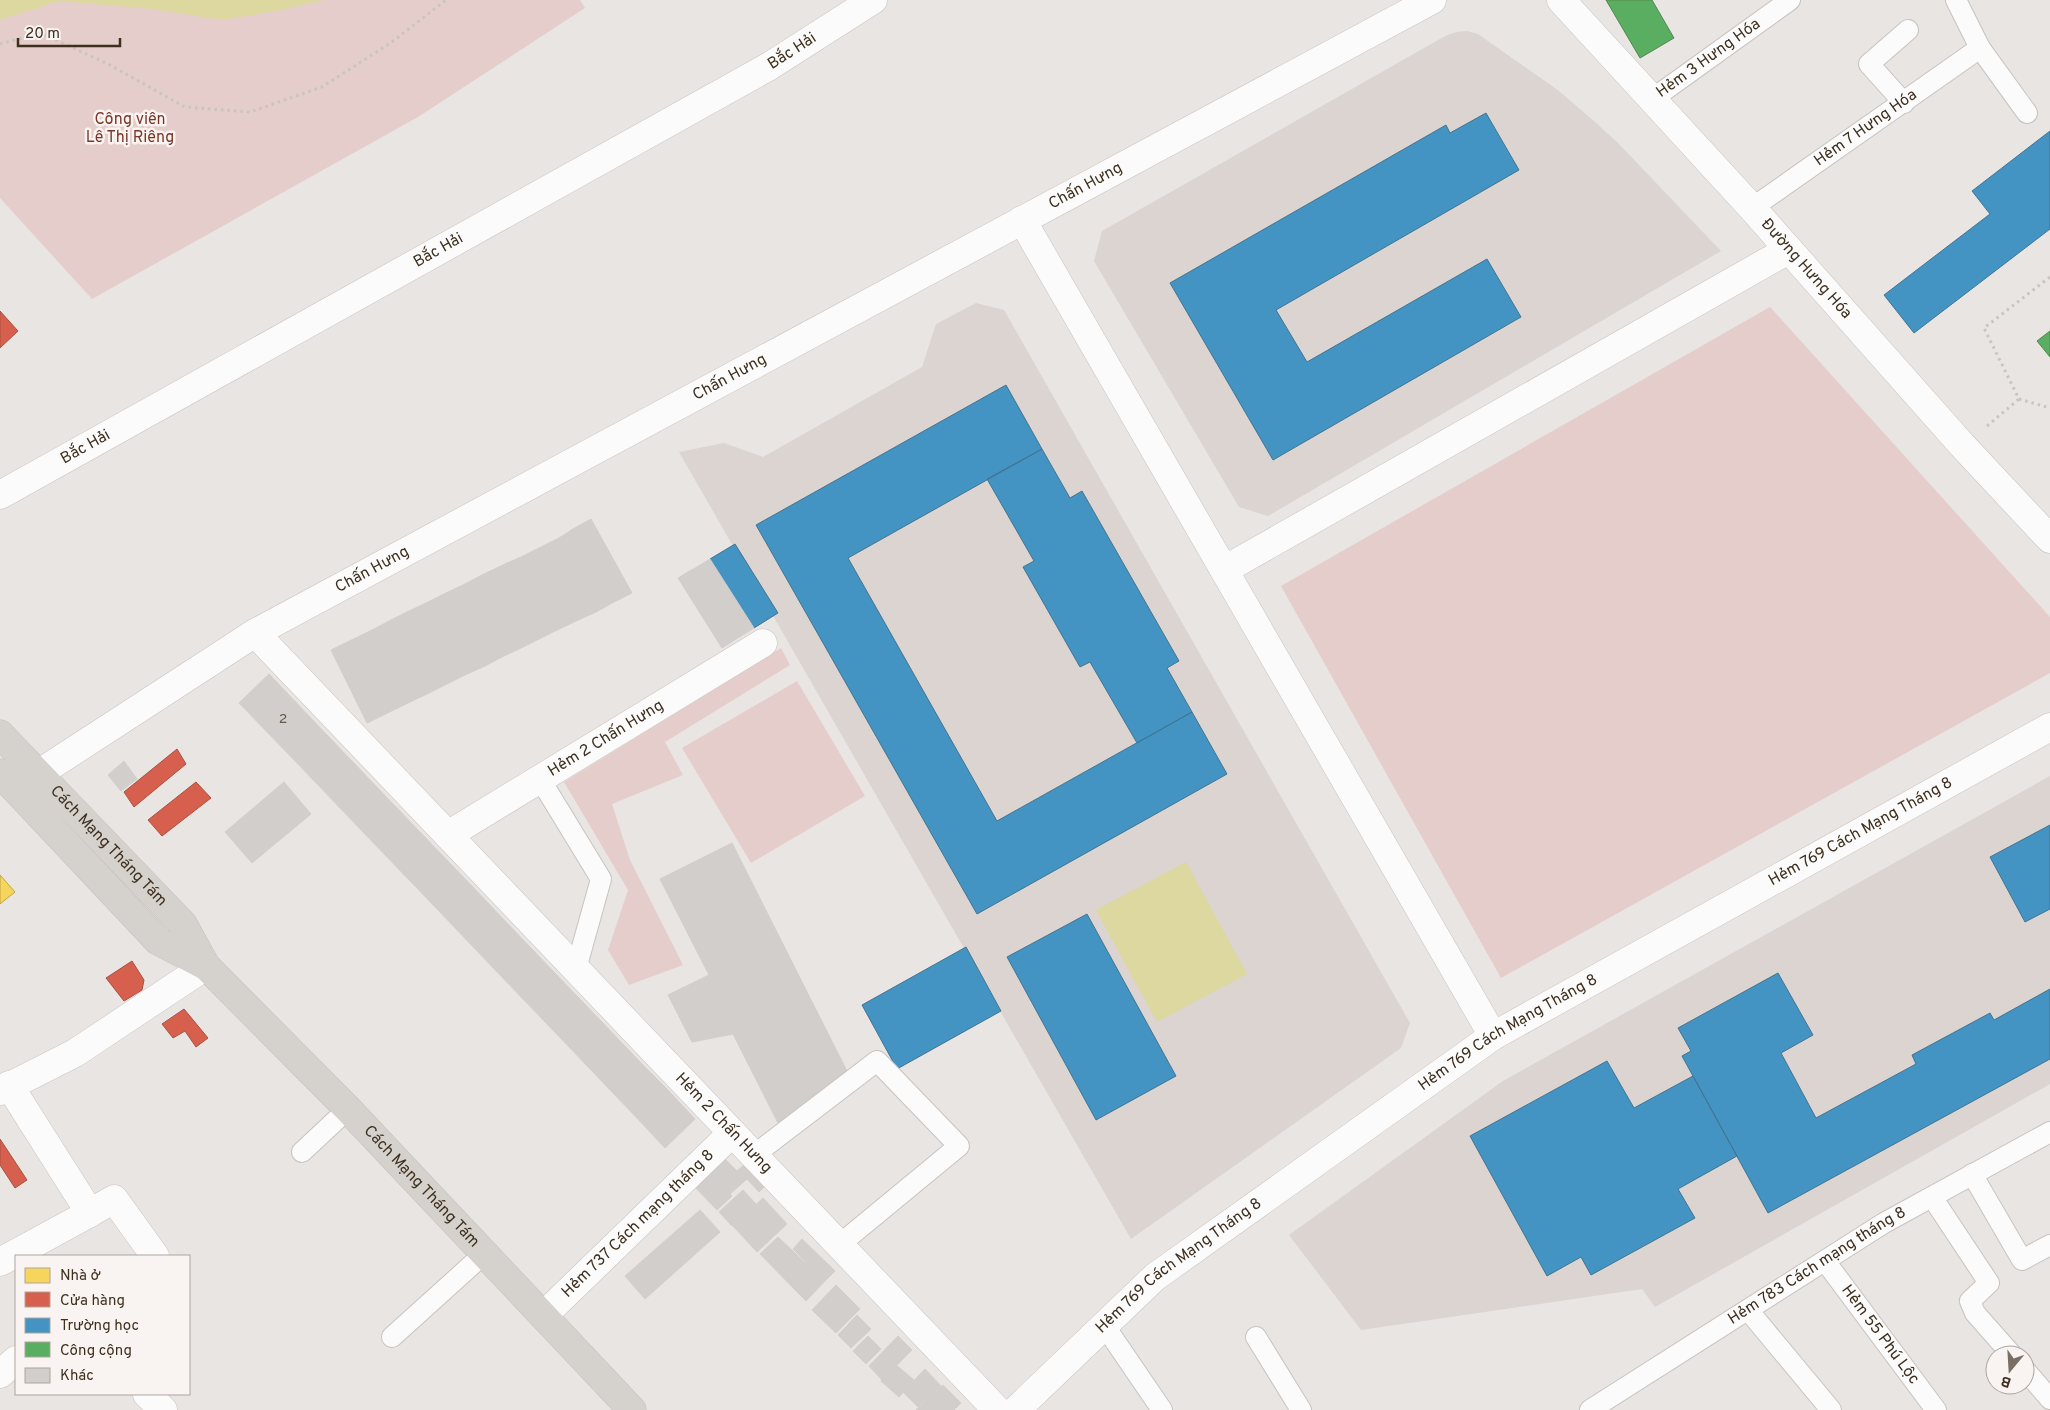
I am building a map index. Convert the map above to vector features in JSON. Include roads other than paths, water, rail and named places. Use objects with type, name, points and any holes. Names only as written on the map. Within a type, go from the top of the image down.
[{"type":"main road","name":"Cách Mạng Tháng Tám","points":[[0,734],[182,924],[206,966],[348,1109],[632,1410]]},
{"type":"main road","name":"Cách Mạng Tháng Tám","points":[[0,773],[158,940],[206,966]]},
{"type":"street","name":"Bắc Hải","points":[[0,495],[768,67],[873,0]]},
{"type":"street","name":"Chấn Hưng","points":[[38,774],[255,632],[1432,0]]},
{"type":"street","name":"Đường Hưng Hóa","points":[[1561,0],[1752,208],[1962,445],[2050,539]]},
{"type":"street","points":[[1022,220],[1492,1036]]},
{"type":"street","points":[[1224,570],[1788,250]]},
{"type":"street","name":"Hẻm 2 Chấn Hưng","points":[[255,632],[997,1410]]},
{"type":"street","name":"Hẻm 2 Chấn Hưng","points":[[448,835],[763,643]]},
{"type":"street","name":"Hẻm 769 Cách Mạng Tháng 8","points":[[1016,1410],[1155,1277],[1492,1036],[2050,727]]},
{"type":"street","points":[[90,1213],[5,1088],[75,1053],[206,966]]},
{"type":"street","name":"Hẻm 737 Cách mạng tháng 8","points":[[544,1315],[732,1133]]},
{"type":"street","points":[[0,1262],[114,1199],[153,1255]]},
{"type":"street","points":[[0,1374],[15,1361]]},
{"type":"street","points":[[148,1395],[163,1410]]},
{"type":"lane","name":"Hẻm 3 Hưng Hóa","points":[[1652,100],[1790,0]]},
{"type":"lane","points":[[1956,0],[1980,48],[2027,113]]},
{"type":"lane","points":[[1904,103],[1869,64],[1908,30]]},
{"type":"lane","name":"Hẻm 7 Hưng Hóa","points":[[1752,208],[1980,48]]},
{"type":"lane","points":[[540,779],[601,879],[576,969]]},
{"type":"lane","points":[[754,1156],[877,1061],[959,1146],[839,1245]]},
{"type":"lane","points":[[302,1152],[348,1109]]},
{"type":"lane","name":"Hẻm 783 Cách mạng tháng 8","points":[[1590,1410],[1884,1223],[2050,1132]]},
{"type":"lane","points":[[1972,1174],[2022,1260],[2050,1245]]},
{"type":"lane","points":[[1932,1197],[1989,1283],[1970,1301],[1976,1313],[2003,1345]]},
{"type":"lane","points":[[392,1337],[485,1253]]},
{"type":"lane","name":"Hẻm 55 Phú Lộc","points":[[1825,1261],[1936,1410]]},
{"type":"lane","points":[[1748,1310],[1831,1410]]},
{"type":"lane","points":[[1104,1325],[1162,1410]]},
{"type":"lane","points":[[1256,1337],[1301,1410]]},
{"type":"lane","points":[[2035,1382],[2050,1399]]},
{"type":"park label","name":"Công viên Lê Thị Riêng","points":[[130,129]]}]
